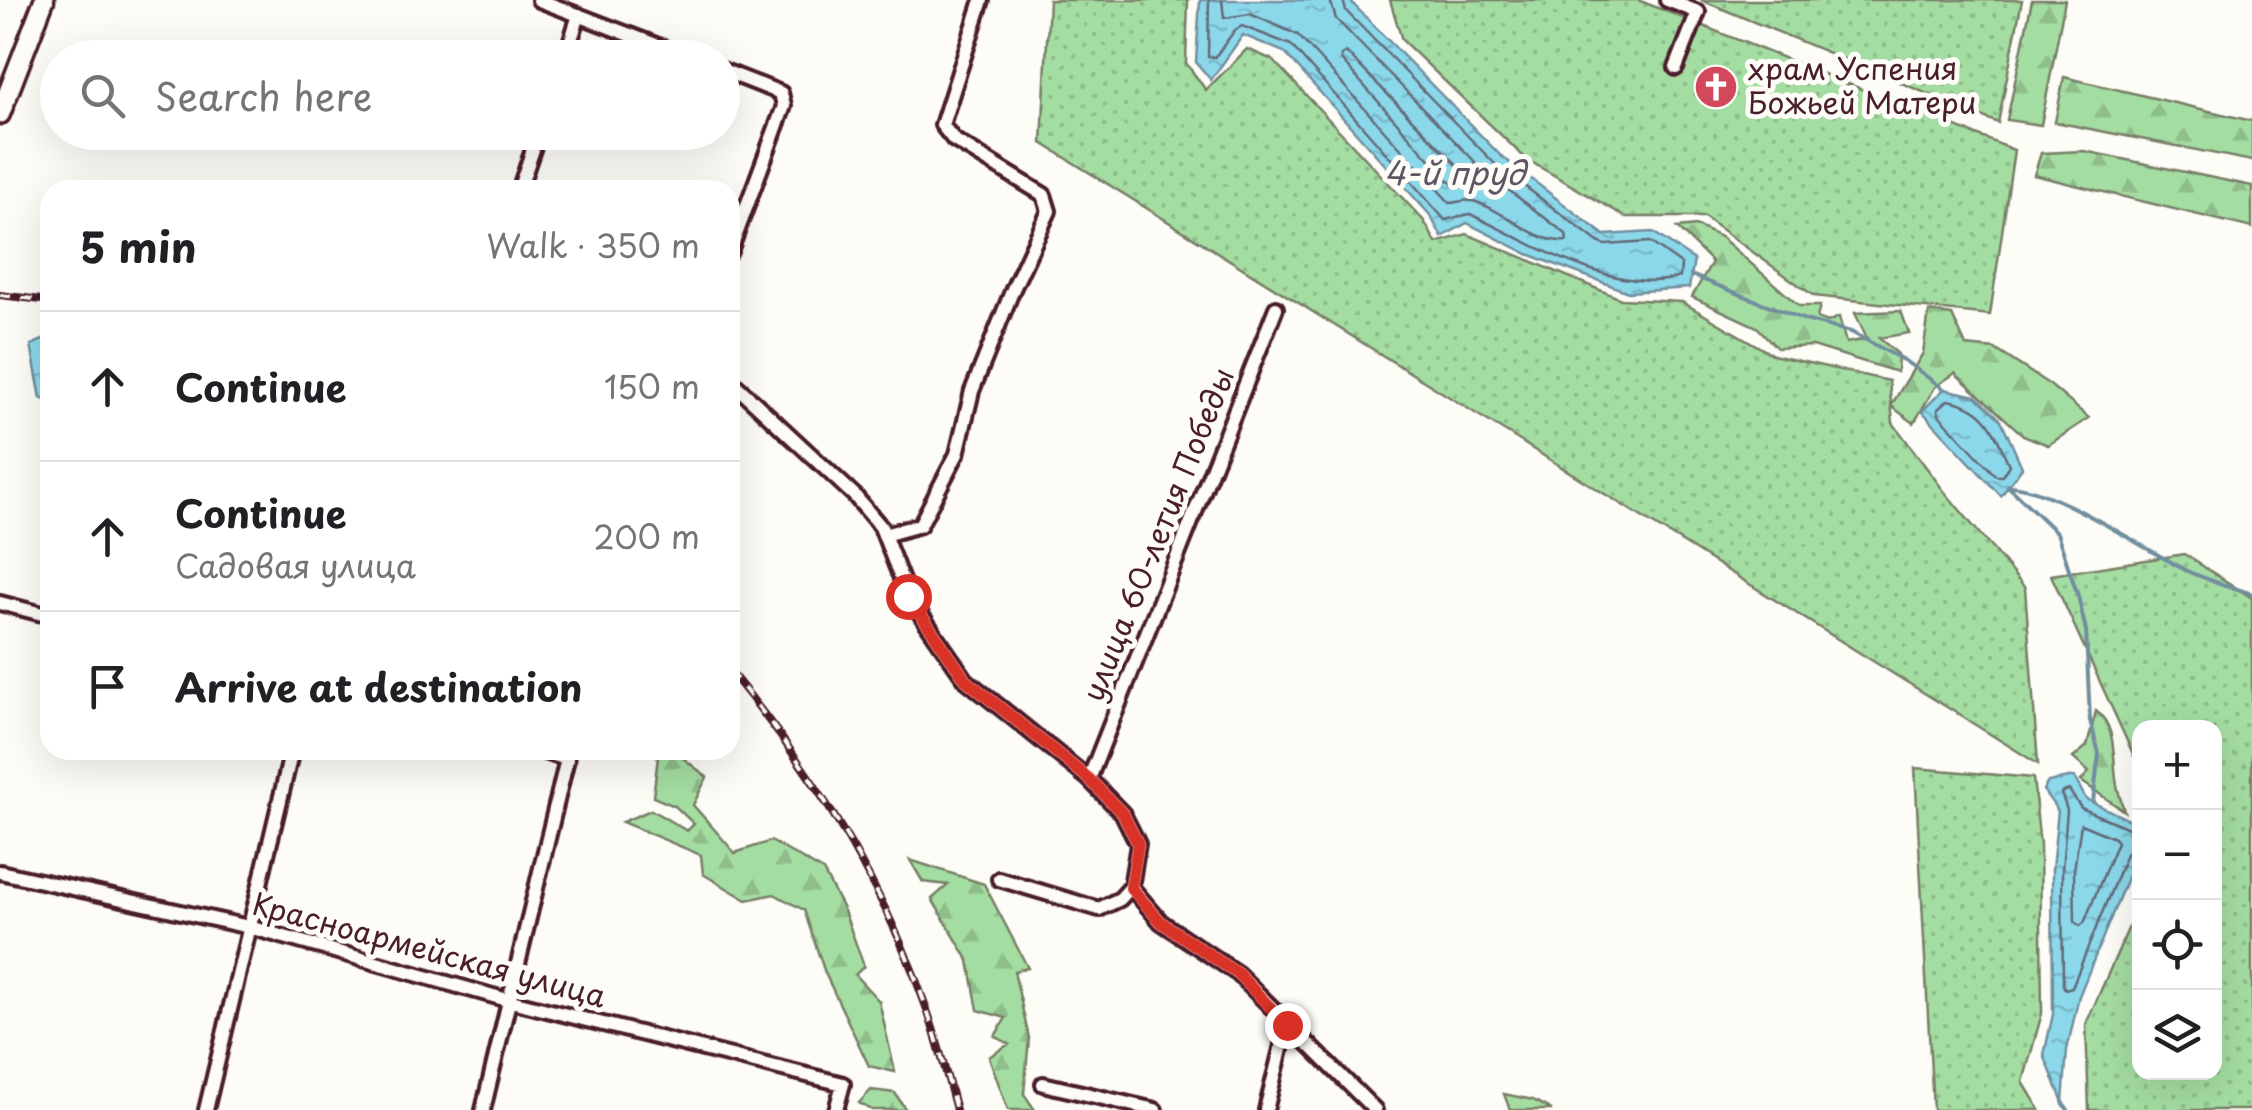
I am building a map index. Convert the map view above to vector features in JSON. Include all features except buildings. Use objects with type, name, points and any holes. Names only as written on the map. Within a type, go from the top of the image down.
[{"type":"main road","points":[[0,114],[44,0]]},
{"type":"street","points":[[539,0],[644,40]]},
{"type":"street","points":[[884,535],[920,525],[930,506],[956,454],[972,392],[1013,290],[1050,212],[1044,195],[954,140],[942,125],[982,0]]},
{"type":"street","points":[[1667,0],[1698,12],[1676,68]]},
{"type":"street","points":[[571,40],[580,15]]},
{"type":"street","points":[[740,77],[781,92],[784,106],[740,224]]},
{"type":"street","points":[[522,180],[533,150]]},
{"type":"street","name":"улица 60-летия Победы","points":[[1089,779],[1276,308]]},
{"type":"street","points":[[740,389],[854,496],[881,527],[908,596],[966,680],[1089,779],[1123,814],[1138,844],[1131,888],[1120,899],[1099,909],[999,879]]},
{"type":"street","points":[[0,603],[40,613]]},
{"type":"street","points":[[206,1110],[290,760]]},
{"type":"street","points":[[483,1110],[568,760]]},
{"type":"street","name":"Красноармейская улица","points":[[0,872],[250,927],[511,1001],[842,1084],[836,1110]]},
{"type":"street","points":[[1131,888],[1161,922],[1238,974],[1375,1110]]},
{"type":"street","points":[[1266,1110],[1287,1025]]},
{"type":"street","points":[[1043,1084],[1155,1110]]},
{"type":"green space","points":[[1049,0],[1188,0],[1186,63],[1206,90],[1247,49],[1273,60],[1424,221],[1436,243],[1467,234],[1621,299],[1682,302],[1773,355],[1889,381],[1893,423],[2025,588],[2038,764],[1042,143]]},
{"type":"green space","points":[[1390,0],[1638,0],[2014,150],[1990,315],[1814,296],[1704,217],[1626,217],[1526,159],[1402,40]]},
{"type":"green space","points":[[1701,0],[2022,0],[1998,123]]},
{"type":"green space","points":[[2032,0],[2065,0],[2041,125],[2007,120]]},
{"type":"green space","points":[[2064,77],[2252,121],[2252,161],[2055,122]]},
{"type":"green space","points":[[2084,151],[2252,186],[2252,228],[2034,175],[2041,153]]},
{"type":"green space","points":[[1696,226],[1721,237],[1799,306],[1820,306],[1817,318],[1828,322],[1839,317],[1846,343],[1867,339],[1855,313],[1901,311],[1909,333],[1879,338],[1898,354],[1897,372],[1813,346],[1777,348],[1757,327],[1692,297],[1712,262],[1677,228]]},
{"type":"green space","points":[[1929,312],[1952,315],[1966,346],[1995,349],[2050,385],[2089,418],[2048,445],[2023,435],[1955,373],[1935,387],[1914,423],[1891,406],[1923,353]]},
{"type":"green space","points":[[2184,554],[2252,598],[2252,1110],[2089,1110],[2086,1024],[2132,920],[2132,1080],[2222,1080],[2222,720],[2132,720],[2132,752],[2051,575]]},
{"type":"green space","points":[[2096,711],[2110,733],[2124,811],[2081,781],[2089,772],[2073,758],[2087,746]]},
{"type":"green space","points":[[658,760],[686,760],[707,777],[693,805],[735,853],[771,841],[823,871],[844,911],[864,966],[855,975],[879,1001],[895,1072],[869,1066],[825,973],[804,910],[774,894],[747,900],[703,874],[701,855],[622,822],[651,810],[687,831],[694,824],[675,806],[653,797]]},
{"type":"green space","points":[[1915,768],[2033,778],[2040,845],[2042,1013],[2023,1082],[2040,1110],[1933,1110]]},
{"type":"green space","points":[[910,860],[984,884],[1028,968],[1014,971],[1029,1038],[1024,1094],[1035,1110],[1008,1110],[989,1057],[1009,1044],[995,1036],[1006,1018],[978,1010],[969,961],[932,899],[948,885],[923,882]]},
{"type":"green space","points":[[871,1090],[895,1093],[906,1110],[872,1110],[859,1103]]},
{"type":"green space","points":[[1504,1094],[1533,1100],[1552,1110],[1510,1110]]},
{"type":"water","name":"4-й пруд","points":[[1200,0],[1349,0],[1500,155],[1604,235],[1653,232],[1694,260],[1689,288],[1628,292],[1528,254],[1467,223],[1442,237],[1430,215],[1284,52],[1243,35],[1211,80],[1196,62]]},
{"type":"water","points":[[40,341],[40,393],[31,345]]},
{"type":"water","points":[[1944,389],[1976,396],[2001,420],[2022,467],[2001,496],[1922,411]]},
{"type":"water","points":[[2074,777],[2086,799],[2132,822],[2132,866],[2079,996],[2067,1050],[2063,1102],[2044,1055],[2053,1014],[2052,869],[2058,811],[2043,790],[2048,782]]},
{"type":"waterway","points":[[1691,275],[1805,320],[1851,332],[1905,361],[1944,389]]},
{"type":"waterway","points":[[2008,486],[2057,533],[2078,596],[2086,631],[2090,721],[2099,753],[2093,802]]},
{"type":"waterway","points":[[2008,486],[2047,495],[2185,570],[2252,594]]},
{"type":"waterway","points":[[2063,1102],[2068,1110]]},
{"type":"railway","points":[[0,295],[40,300]]},
{"type":"railway","points":[[740,684],[817,789],[889,916],[926,1007],[956,1110]]},
{"type":"place","name":"храм Успения Божьей Матери","points":[[1716,87]]},
{"type":"route","points":[[908,596],[966,680],[1089,779],[1123,814],[1138,844],[1131,888],[1161,922],[1238,974],[1287,1025]]}]
